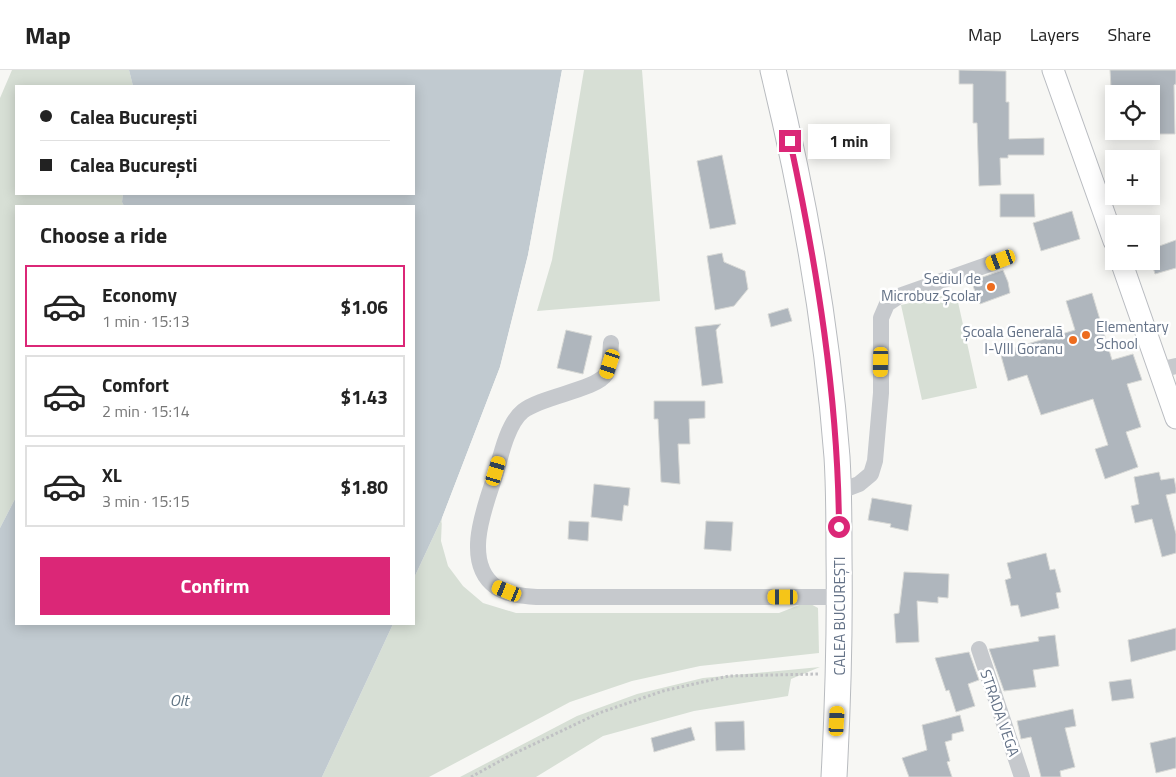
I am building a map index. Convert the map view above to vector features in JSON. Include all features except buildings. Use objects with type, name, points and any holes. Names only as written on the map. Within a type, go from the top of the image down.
[{"type":"highway","name":"CALEA BUCUREȘTI","points":[[773,70],[801,195],[816,279],[832,402],[838,492],[840,597],[834,777]]},
{"type":"main road","points":[[1052,70],[1105,216]]},
{"type":"main road","points":[[1125,270],[1168,368],[1176,418]]},
{"type":"street","points":[[838,492],[859,484],[871,474],[875,461],[881,393],[881,318],[887,304],[899,296],[1001,260]]},
{"type":"street","points":[[611,344],[610,364],[606,374],[596,383],[558,395],[524,410],[513,423],[481,518],[478,533],[479,560],[486,577],[503,590],[517,595],[537,597],[840,597]]},
{"type":"street","name":"STRADA VEGA","points":[[979,649],[1022,777]]},
{"type":"path","points":[[470,777],[598,712],[663,690],[729,676],[808,673],[838,676]]},
{"type":"shaded area","points":[[12,70],[129,70],[133,85],[15,85],[15,195],[123,195],[124,205],[15,205],[15,499],[0,528],[0,98]]},
{"type":"shaded area","points":[[584,70],[642,70],[660,301],[537,311],[552,260]]},
{"type":"shaded area","points":[[956,293],[977,388],[922,400],[901,305]]},
{"type":"shaded area","points":[[442,518],[441,541],[448,566],[463,586],[483,603],[516,613],[779,613],[807,602],[818,608],[819,653],[700,666],[632,681],[570,702],[429,777],[322,777],[393,625],[415,625],[415,576]]},
{"type":"shaded area","points":[[820,667],[791,679],[788,696],[694,711],[603,736],[536,777],[460,777],[577,716],[637,694],[703,678]]},
{"type":"water","points":[[129,70],[562,70],[528,255],[500,367],[442,518],[415,576],[415,205],[124,205],[122,202],[123,195],[415,195],[415,85],[133,85]]},
{"type":"water","name":"Olt","points":[[15,499],[15,625],[393,625],[322,777],[0,777],[0,528]]},
{"type":"pier","points":[[562,70],[565,70],[531,256],[503,367],[441,524],[500,367],[528,255]]},
{"type":"place","name":"Sediul de Microbuz Școlar","points":[[991,287]]},
{"type":"place","name":"Elementary School","points":[[1086,335]]},
{"type":"place","name":"Școala Generală I-VIII Goranu","points":[[1073,340]]},
{"type":"route","points":[[790,141],[816,279],[826,347],[837,457],[839,527]]}]
